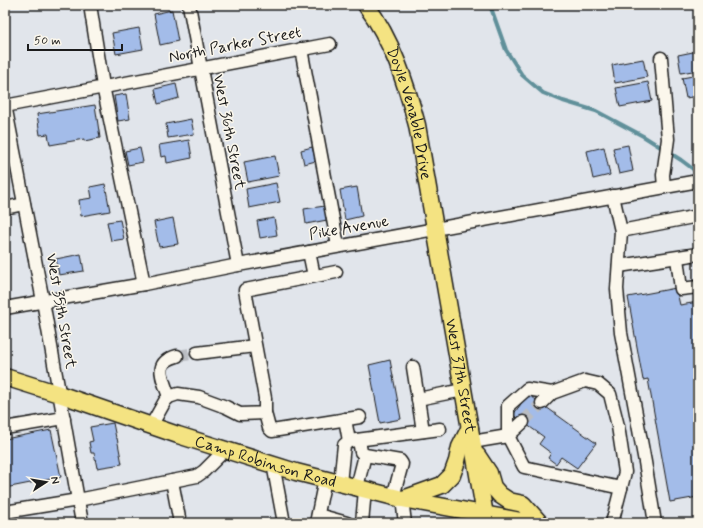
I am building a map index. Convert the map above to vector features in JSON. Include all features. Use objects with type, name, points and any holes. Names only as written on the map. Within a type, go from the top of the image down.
[{"type":"main road","name":"Doyle Venable Drive","points":[[366,5],[386,38],[400,68],[410,96],[417,125],[436,229]]},
{"type":"main road","name":"West 37th Street","points":[[436,229],[486,519]]},
{"type":"main road","name":"Camp Robinson Road","points":[[5,377],[225,450],[333,481],[486,519],[532,523]]},
{"type":"main road","points":[[397,498],[442,485],[452,475],[460,447],[472,440],[489,473],[494,487],[500,495],[509,501],[523,504],[540,523]]},
{"type":"street","points":[[90,5],[103,86],[144,284]]},
{"type":"street","name":"West 36th Street","points":[[189,5],[238,265]]},
{"type":"street","name":"North Parker Street","points":[[5,105],[330,44]]},
{"type":"street","points":[[301,49],[338,246]]},
{"type":"street","points":[[661,58],[668,139],[663,175],[664,187]]},
{"type":"street","name":"West 35th Street","points":[[5,105],[43,301],[82,523]]},
{"type":"street","name":"Pike Avenue","points":[[5,308],[144,284],[338,246],[696,181]]},
{"type":"street","points":[[613,196],[621,231],[620,266],[617,289],[621,333],[647,469],[655,523]]},
{"type":"street","points":[[5,208],[24,204]]},
{"type":"street","points":[[621,231],[698,216]]},
{"type":"street","points":[[309,252],[314,276]]},
{"type":"street","points":[[620,266],[698,254]]},
{"type":"street","points":[[676,258],[680,289],[698,287]]},
{"type":"street","points":[[336,272],[245,290],[265,398],[265,413],[269,428],[272,431],[360,417]]},
{"type":"street","points":[[197,353],[255,346]]},
{"type":"street","points":[[169,397],[162,374],[162,366],[164,361],[177,356]]},
{"type":"street","points":[[413,368],[423,431]]},
{"type":"street","points":[[542,403],[552,393],[585,381],[598,384],[610,394],[618,426],[625,472],[612,523]]},
{"type":"street","points":[[552,393],[526,389],[508,406],[508,436],[524,467],[621,488]]},
{"type":"street","points":[[418,399],[463,390]]},
{"type":"street","points":[[151,426],[159,410],[169,397],[178,394],[199,397],[240,414],[265,413]]},
{"type":"street","points":[[5,428],[64,418]]},
{"type":"street","points":[[345,419],[354,441],[361,452],[365,455],[400,461],[402,464],[397,498],[405,523]]},
{"type":"street","points":[[472,440],[508,436],[523,422]]},
{"type":"street","points":[[347,523],[317,519],[333,481],[344,444],[354,441],[440,429]]},
{"type":"street","points":[[5,512],[78,500],[197,476],[225,450]]},
{"type":"street","points":[[362,523],[361,488],[365,455]]},
{"type":"street","points":[[272,464],[284,523]]},
{"type":"street","points":[[172,481],[180,523]]},
{"type":"building","points":[[172,10],[178,41],[160,45],[154,14]]},
{"type":"building","points":[[139,28],[143,49],[116,54],[112,33]]},
{"type":"building","points":[[698,51],[698,70],[681,73],[678,55]]},
{"type":"building","points":[[643,59],[647,77],[615,83],[612,65]]},
{"type":"building","points":[[698,75],[698,96],[686,98],[682,78]]},
{"type":"building","points":[[648,82],[652,101],[620,107],[616,88]]},
{"type":"building","points":[[176,84],[179,98],[158,104],[155,89]]},
{"type":"building","points":[[126,94],[130,119],[118,121],[114,96]]},
{"type":"building","points":[[95,105],[100,138],[84,141],[84,139],[50,145],[48,134],[40,135],[37,114]]},
{"type":"building","points":[[191,119],[194,134],[168,138],[166,124]]},
{"type":"building","points":[[189,140],[192,158],[167,163],[166,156],[161,157],[159,145]]},
{"type":"building","points":[[628,145],[633,171],[619,174],[613,148]]},
{"type":"building","points":[[312,147],[316,161],[304,164],[301,150]]},
{"type":"building","points":[[604,147],[610,175],[593,179],[587,151]]},
{"type":"building","points":[[140,148],[143,162],[128,165],[125,151]]},
{"type":"building","points":[[275,156],[279,176],[248,182],[244,162]]},
{"type":"building","points":[[276,183],[280,202],[249,208],[246,189]]},
{"type":"building","points":[[105,184],[110,211],[81,216],[79,200],[92,198],[90,187]]},
{"type":"building","points":[[357,187],[362,216],[345,220],[340,190]]},
{"type":"building","points":[[325,206],[327,220],[306,224],[304,209]]},
{"type":"building","points":[[173,218],[178,244],[159,247],[154,222]]},
{"type":"building","points":[[274,218],[277,235],[260,238],[257,221]]},
{"type":"building","points":[[120,220],[124,239],[111,241],[107,222]]},
{"type":"building","points":[[81,254],[84,271],[59,275],[56,259]]},
{"type":"building","points":[[676,288],[680,305],[698,302],[698,497],[670,502],[648,379],[643,380],[628,297]]},
{"type":"building","points":[[390,360],[401,419],[380,423],[369,365]]},
{"type":"building","points":[[528,394],[596,443],[577,468],[561,457],[556,464],[548,458],[551,453],[539,444],[544,437],[513,415]]},
{"type":"building","points":[[113,423],[122,464],[97,468],[94,453],[91,453],[89,442],[93,441],[90,427]]},
{"type":"building","points":[[51,430],[61,477],[5,488],[5,439]]},
{"type":"waterway","points":[[490,5],[506,50],[522,75],[543,93],[596,111],[643,136],[681,160],[693,169],[698,177]]},
{"type":"tunnel","points":[[177,356],[197,353]]},
{"type":"tunnel","points":[[523,422],[542,403]]}]
